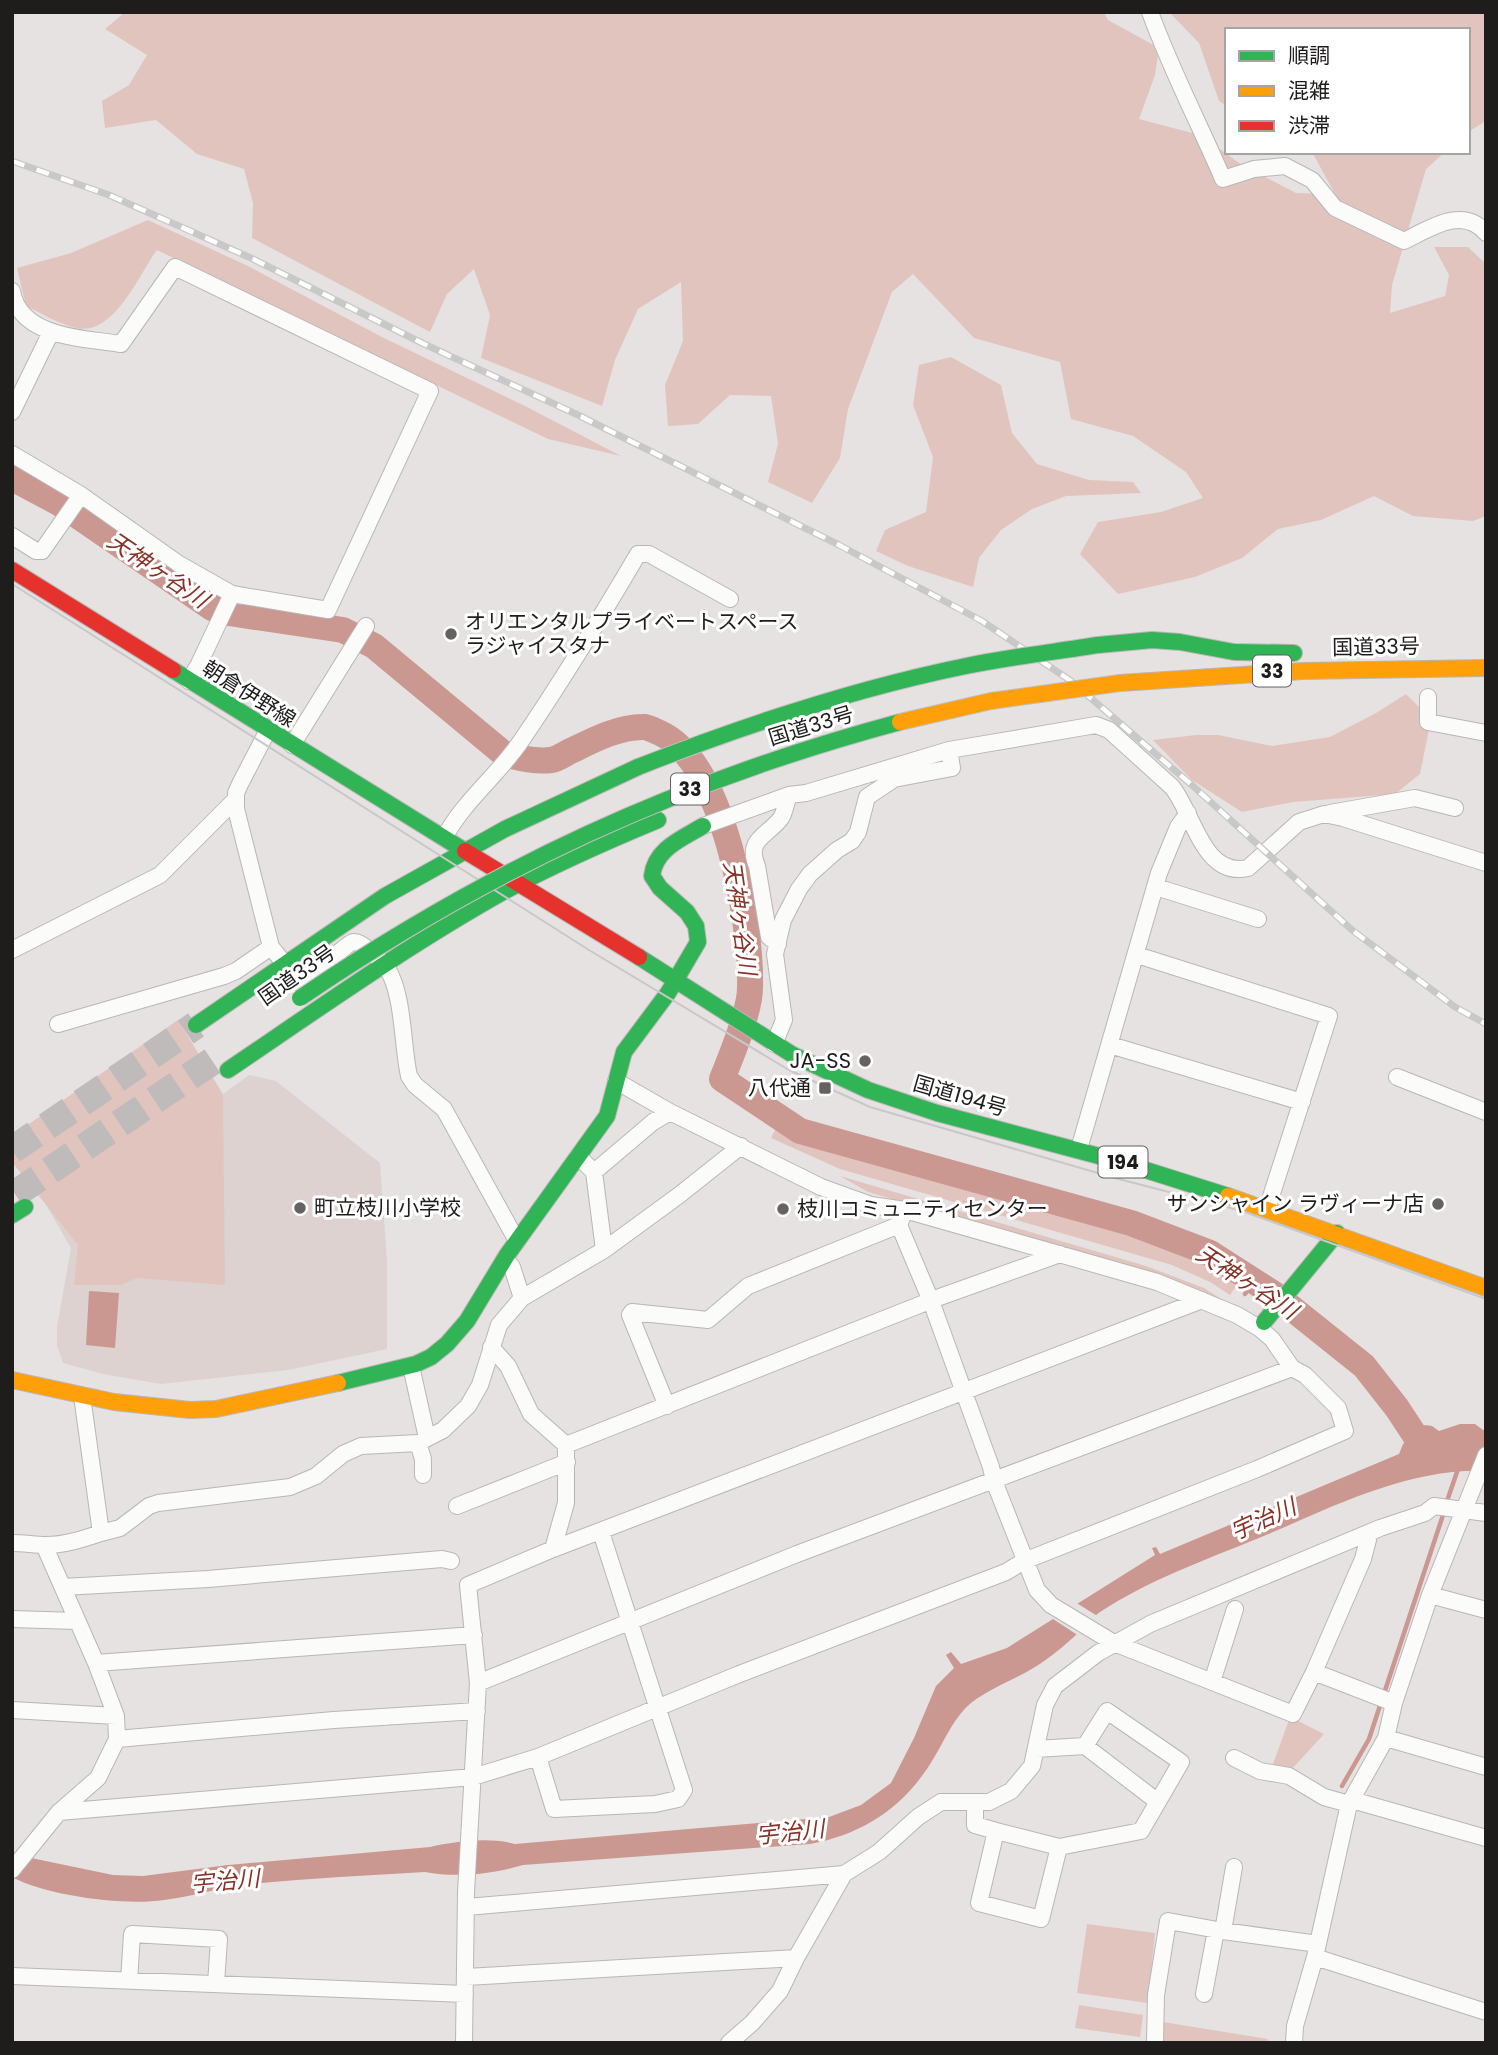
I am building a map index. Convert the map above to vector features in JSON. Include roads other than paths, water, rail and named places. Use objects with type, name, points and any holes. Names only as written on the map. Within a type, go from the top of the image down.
[{"type":"main road","name":"朝倉伊野線","points":[[12,570],[465,851]]},
{"type":"main road","points":[[196,1025],[385,896],[465,851],[638,767],[782,713],[966,666],[1098,645],[1152,640],[1234,652],[1309,653]]},
{"type":"main road","points":[[1350,654],[1364,654],[1425,667]]},
{"type":"main road","points":[[1185,695],[1425,667]]},
{"type":"main road","name":"国道33号","points":[[295,1002],[389,938],[447,904],[599,826],[780,756],[886,726],[973,705],[1119,683],[1267,671],[1486,668]]},
{"type":"main road","points":[[1043,710],[1080,705]]},
{"type":"main road","points":[[229,1070],[385,965],[517,884],[601,843],[749,784],[904,738]]},
{"type":"main road","points":[[12,1380],[162,1410],[216,1409],[411,1366],[435,1354],[468,1320],[505,1258],[607,1116],[621,1058],[630,1042],[678,981],[698,943],[699,932],[694,920],[686,910],[657,888],[652,871],[660,853],[673,841],[703,826]]},
{"type":"main road","name":"国道194号","points":[[465,851],[678,981],[796,1058],[836,1077],[891,1098],[970,1122],[1079,1149],[1169,1176],[1486,1288]]},
{"type":"main road","points":[[1262,1325],[1336,1233]]},
{"type":"street","points":[[1150,12],[1168,62],[1192,106],[1223,179],[1254,169],[1284,166],[1312,180],[1335,208],[1405,241],[1449,220],[1464,219],[1486,233]]},
{"type":"street","points":[[12,454],[230,598],[328,610],[430,391],[174,267],[121,344],[51,332],[21,313],[13,299]]},
{"type":"street","points":[[12,412],[51,332]]},
{"type":"street","points":[[12,536],[36,551],[42,551],[79,498]]},
{"type":"street","points":[[444,838],[450,826],[521,741],[638,554],[649,554],[730,599]]},
{"type":"street","points":[[189,681],[230,598]]},
{"type":"street","points":[[292,745],[366,628]]},
{"type":"street","points":[[1428,697],[1428,722],[1486,733]]},
{"type":"street","points":[[703,826],[789,795],[806,793],[949,750],[1096,725],[1109,730],[1172,787],[1211,857],[1220,865],[1238,870],[1248,868],[1299,822],[1324,814],[1415,797],[1455,808]]},
{"type":"street","points":[[268,730],[240,784],[236,809],[271,947],[301,981],[332,960],[346,946],[357,942],[385,965],[394,986],[409,1076],[415,1085],[443,1109],[517,1241]]},
{"type":"street","points":[[768,1040],[784,1020],[775,954],[783,920],[799,889],[823,861],[852,841],[858,832],[867,797],[894,779],[952,768],[949,750]]},
{"type":"street","points":[[847,780],[851,792],[865,802]]},
{"type":"street","points":[[778,944],[769,937],[754,859],[756,841],[781,817],[789,795]]},
{"type":"street","points":[[12,950],[160,875],[236,799]]},
{"type":"street","points":[[1079,1149],[1156,887],[1178,827],[1188,813]]},
{"type":"street","points":[[1324,814],[1486,863]]},
{"type":"street","points":[[1156,887],[1258,919]]},
{"type":"street","points":[[58,1024],[224,976],[271,947]]},
{"type":"street","points":[[1137,955],[1329,1016],[1267,1209]]},
{"type":"street","points":[[1110,1045],[1302,1102]]},
{"type":"street","points":[[1397,1077],[1486,1112]]},
{"type":"street","points":[[59,1812],[473,1777],[538,1757],[737,1675],[1006,1572],[1024,1561],[1257,1469],[1345,1431],[1338,1408],[1306,1375],[1293,1368],[1262,1325],[1157,1282],[1060,1254],[902,1218],[830,1190],[670,1112],[616,1081]]},
{"type":"street","points":[[604,1250],[594,1172],[653,1122],[670,1112]]},
{"type":"street","points":[[12,1544],[72,1543],[120,1528],[149,1506],[158,1503],[290,1487],[316,1476],[343,1454],[361,1446],[422,1441],[443,1430],[468,1406],[480,1385],[499,1325],[522,1298],[535,1293],[604,1250],[741,1146]]},
{"type":"street","points":[[578,1156],[594,1172]]},
{"type":"street","points":[[902,1218],[1024,1561],[1040,1594],[1063,1614],[1109,1640],[1293,1714],[1363,1559],[1370,1532]]},
{"type":"street","points":[[667,1406],[630,1315],[632,1312],[708,1320],[748,1286],[902,1218]]},
{"type":"street","points":[[457,1506],[667,1406],[931,1301],[1060,1254]]},
{"type":"street","points":[[505,1258],[512,1267],[522,1298]]},
{"type":"street","points":[[464,2043],[467,1899],[478,1683],[468,1585],[553,1549],[1202,1300]]},
{"type":"street","points":[[491,1347],[508,1366],[531,1414],[567,1453],[566,1503],[553,1549]]},
{"type":"street","points":[[411,1366],[422,1441],[423,1475]]},
{"type":"street","points":[[478,1683],[797,1554],[1293,1368]]},
{"type":"street","points":[[82,1395],[101,1533]]},
{"type":"street","points":[[1294,2043],[1295,2026],[1317,1950],[1350,1802],[1386,1738],[1383,1699],[1430,1595],[1486,1455]]},
{"type":"street","points":[[729,2043],[780,1991],[844,1874],[879,1852],[918,1817],[941,1802],[989,1802],[1011,1791],[1032,1766],[1045,1705],[1055,1686],[1109,1640],[1370,1532],[1425,1513],[1434,1506],[1466,1504],[1486,1513]]},
{"type":"street","points":[[538,1757],[554,1809],[655,1804],[678,1799],[684,1790],[601,1532]]},
{"type":"street","points":[[12,1870],[59,1812],[98,1778],[117,1739],[116,1716],[96,1663],[44,1545]]},
{"type":"street","points":[[63,1587],[208,1579],[442,1559],[451,1561]]},
{"type":"street","points":[[1430,1595],[1486,1610]]},
{"type":"street","points":[[1212,1682],[1235,1609]]},
{"type":"street","points":[[12,1619],[77,1621]]},
{"type":"street","points":[[96,1663],[474,1635]]},
{"type":"street","points":[[1314,1672],[1383,1699]]},
{"type":"street","points":[[12,1710],[116,1716]]},
{"type":"street","points":[[117,1739],[334,1720],[477,1711]]},
{"type":"street","points":[[975,1802],[975,1825],[1059,1847],[1141,1831],[1181,1762],[1107,1711],[1085,1746]]},
{"type":"street","points":[[1386,1738],[1486,1767]]},
{"type":"street","points":[[1036,1749],[1085,1746],[1158,1802]]},
{"type":"street","points":[[1234,1758],[1260,1771],[1289,1776],[1324,1797],[1486,1838]]},
{"type":"street","points":[[996,1831],[979,1903],[1041,1919],[1059,1847]]},
{"type":"street","points":[[1204,1994],[1234,1867]]},
{"type":"street","points":[[467,1899],[844,1874]]},
{"type":"street","points":[[1155,2043],[1156,1995],[1168,1921],[1317,1950],[1486,2012]]},
{"type":"street","points":[[130,1981],[132,1934],[219,1939],[216,1984]]},
{"type":"street","points":[[12,1976],[216,1984],[465,1985],[796,1958]]},
{"type":"water","points":[[89,1291],[119,1293],[115,1348],[86,1345]]},
{"type":"water","name":"宇治川","points":[[1460,1424],[1475,1424],[1483,1430],[1486,1429],[1486,1471],[1427,1476],[1370,1492],[1138,1590],[1097,1614],[1046,1660],[971,1703],[955,1721],[924,1773],[898,1803],[866,1825],[830,1839],[810,1844],[523,1865],[474,1874],[425,1872],[233,1886],[148,1902],[86,1898],[27,1884],[12,1877],[12,1854],[113,1875],[143,1876],[484,1840],[515,1844],[829,1817],[861,1805],[891,1783],[936,1686],[954,1668],[946,1655],[951,1652],[961,1664],[1007,1648],[1155,1555],[1152,1548],[1156,1547],[1160,1554],[1399,1454],[1403,1444],[1425,1425],[1439,1431]]},
{"type":"waterway","name":"天神ヶ谷川","points":[[12,478],[59,503],[212,608],[229,613],[343,630],[374,646],[504,754],[533,760],[551,760],[618,731],[645,727],[660,733],[682,750],[701,776],[717,810],[730,847],[746,925],[749,998],[722,1079],[800,1131],[1131,1223],[1210,1253],[1274,1294],[1364,1366],[1416,1437],[1437,1448]]},
{"type":"waterway","points":[[1245,1294],[1254,1281]]},
{"type":"waterway","points":[[1446,1504],[1458,1469]]},
{"type":"waterway","points":[[1342,1786],[1369,1739],[1444,1512]]},
{"type":"tunnel","points":[[12,1150],[196,1025]]},
{"type":"tunnel","points":[[15,1194],[220,1056]]},
{"type":"tram line","points":[[12,584],[589,950],[789,1070],[870,1107],[1115,1178],[1242,1211],[1486,1299]]},
{"type":"railway","points":[[12,161],[109,195],[251,258],[424,344],[578,415],[839,545],[982,621],[1071,681],[1193,786],[1352,930],[1455,1007],[1486,1024]]},
{"type":"place","name":"オリエンタルプライベートスペース ラジャイスタナ","points":[[451,634]]},
{"type":"place","name":"JA-SS","points":[[865,1061]]},
{"type":"place","name":"八代通","points":[[825,1088]]},
{"type":"place","name":"サンシャイン ラヴィーナ店","points":[[1438,1204]]},
{"type":"place","name":"町立枝川小学校","points":[[300,1208]]},
{"type":"place","name":"枝川コミュニティセンター","points":[[783,1209]]}]
